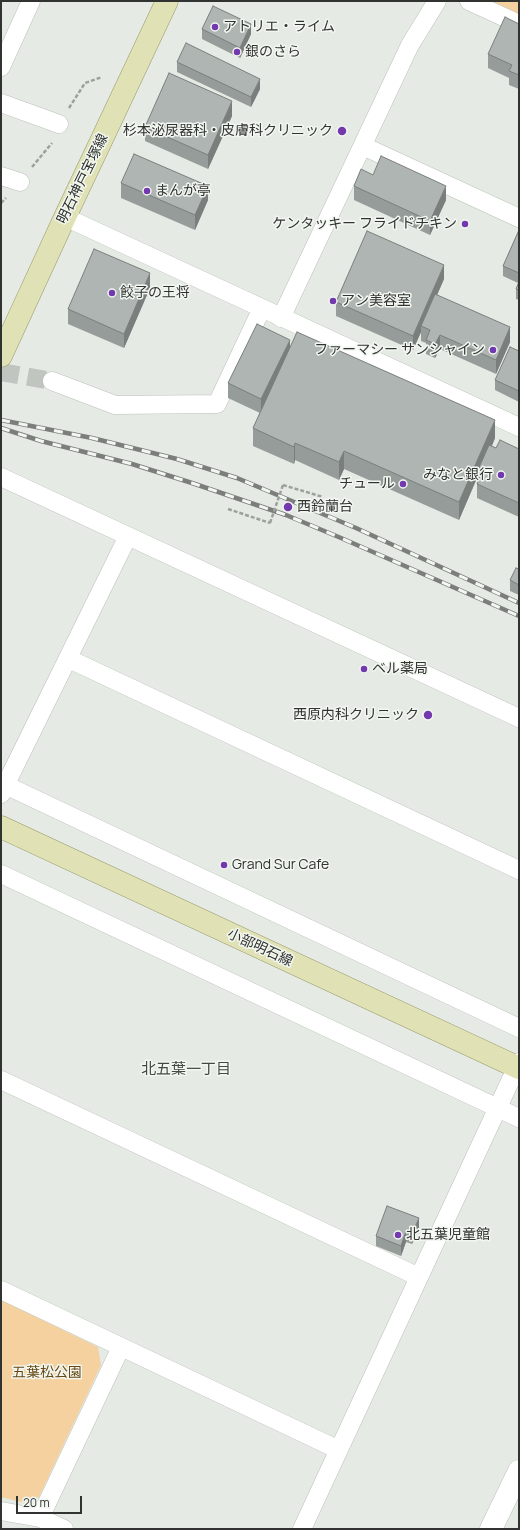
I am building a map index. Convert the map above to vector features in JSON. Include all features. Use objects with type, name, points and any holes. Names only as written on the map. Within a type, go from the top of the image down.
[{"type":"main road","name":"明石神戸宝塚線","points":[[1,356],[167,1]]},
{"type":"main road","name":"小部明石線","points":[[1,827],[518,1066]]},
{"type":"street","points":[[1,67],[31,1]]},
{"type":"street","points":[[281,318],[410,44],[437,1]]},
{"type":"street","points":[[469,1],[519,24]]},
{"type":"street","points":[[1,103],[59,124]]},
{"type":"street","points":[[363,146],[519,218]]},
{"type":"street","points":[[1,176],[20,182]]},
{"type":"street","points":[[65,217],[519,427]]},
{"type":"street","points":[[52,381],[115,406],[216,404],[262,308]]},
{"type":"street","points":[[1,477],[519,718]]},
{"type":"street","points":[[128,536],[69,659],[3,787],[519,1028]]},
{"type":"street","points":[[69,659],[519,870]]},
{"type":"street","points":[[1,874],[519,1118]]},
{"type":"street","points":[[302,1529],[518,1066]]},
{"type":"street","points":[[1,1080],[419,1277]]},
{"type":"street","points":[[1,1290],[338,1450]]},
{"type":"street","points":[[40,1518],[121,1347]]},
{"type":"street","points":[[491,1529],[519,1471]]},
{"type":"street","points":[[1,1511],[40,1518],[64,1529]]},
{"type":"path","points":[[228,509],[270,523],[283,485],[323,496]]},
{"type":"green space","points":[[469,1],[519,1],[519,24]]},
{"type":"green space","name":"五葉松公園","points":[[1,1300],[98,1347],[101,1365],[39,1497],[25,1503],[1,1498]]},
{"type":"building","points":[[213,6],[251,24],[240,48],[202,29]]},
{"type":"building","points":[[505,17],[519,24],[519,75],[509,71],[512,65],[488,54]]},
{"type":"building","points":[[186,43],[260,79],[251,97],[177,62]]},
{"type":"building","points":[[169,73],[232,101],[208,155],[145,127]]},
{"type":"building","points":[[134,154],[208,186],[195,215],[121,183]]},
{"type":"building","points":[[381,156],[446,186],[430,221],[354,186],[361,169],[373,175]]},
{"type":"building","points":[[519,230],[519,273],[503,266]]},
{"type":"building","points":[[367,231],[444,265],[413,336],[336,302]]},
{"type":"building","points":[[94,249],[150,273],[124,334],[68,309]]},
{"type":"building","points":[[519,282],[519,290],[516,289]]},
{"type":"building","points":[[435,294],[510,327],[496,360],[440,335],[435,344],[426,340],[430,330],[421,326]]},
{"type":"building","points":[[257,324],[290,340],[261,399],[228,383]]},
{"type":"building","points":[[297,332],[495,420],[459,502],[344,451],[339,462],[295,443],[294,447],[253,428]]},
{"type":"building","points":[[510,347],[519,351],[519,391],[495,380]]},
{"type":"building","name":"みなと銀行","points":[[500,440],[519,449],[519,503],[477,484],[482,474],[477,472],[489,445],[496,448]]},
{"type":"building","points":[[516,568],[519,569],[519,585],[510,580]]},
{"type":"building","points":[[387,1206],[419,1218],[412,1234],[406,1231],[401,1246],[376,1236]]},
{"type":"tunnel","points":[[1,372],[52,381]]},
{"type":"railway","points":[[1,420],[92,438],[177,459],[237,478],[356,528],[519,603]]},
{"type":"railway","points":[[1,428],[41,441],[132,464],[286,515],[519,616]]},
{"type":"place","name":"アトリエ・ライム","points":[[215,27]]},
{"type":"place","name":"銀のさら","points":[[237,52]]},
{"type":"place","name":"杉本泌尿器科・皮膚科クリニック","points":[[342,131]]},
{"type":"place","name":"まんが亭","points":[[147,191]]},
{"type":"place","name":"ケンタッキー フライドチキン","points":[[465,224]]},
{"type":"place","name":"餃子の王将","points":[[112,293]]},
{"type":"place","name":"アン美容室","points":[[333,301]]},
{"type":"place","name":"ファーマシー サンシャイン","points":[[493,350]]},
{"type":"place","name":"みなと銀行","points":[[501,475]]},
{"type":"place","name":"チュール","points":[[403,484]]},
{"type":"place","name":"西鈴蘭台","points":[[288,507]]},
{"type":"place","name":"ベル薬局","points":[[364,669]]},
{"type":"place","name":"西原内科クリニック","points":[[428,715]]},
{"type":"place","name":"Grand Sur Cafe","points":[[224,865]]},
{"type":"place","name":"北五葉児童館","points":[[398,1235]]},
{"type":"district","name":"北五葉一丁目","points":[[186,1070]]}]
